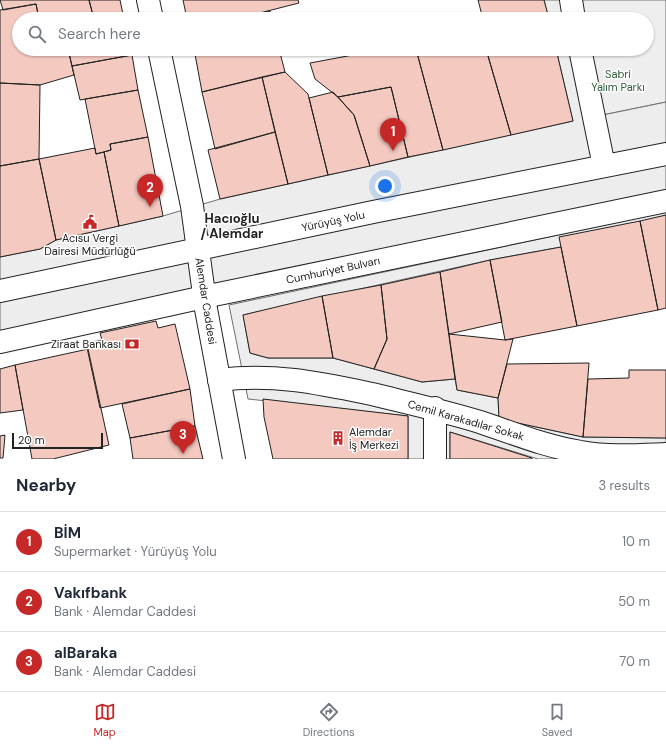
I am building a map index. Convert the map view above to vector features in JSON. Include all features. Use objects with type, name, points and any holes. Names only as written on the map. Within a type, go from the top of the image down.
[{"type":"street","points":[[148,0],[151,12]]},
{"type":"street","points":[[571,0],[573,12]]},
{"type":"street","name":"Alemdar Caddesi","points":[[160,56],[192,206],[204,297],[234,459]]},
{"type":"street","points":[[581,56],[604,166]]},
{"type":"street","name":"Yürüyüş Yolu","points":[[0,291],[198,249],[666,154]]},
{"type":"street","name":"Cumhuriyet Bulvarı","points":[[0,342],[204,297],[666,201]]},
{"type":"street","name":"Cemil Karakadılar Sokak","points":[[219,380],[248,376],[325,384],[435,408],[558,447],[582,452],[614,455],[666,454]]},
{"type":"street","points":[[435,408],[435,459]]},
{"type":"green space","name":"Sabri Yalım Parkı","points":[[571,0],[666,0],[666,102],[593,117],[581,56],[654,56],[654,12],[573,12]]},
{"type":"shaded area","points":[[544,0],[571,0],[573,12],[547,12]]},
{"type":"shaded area","points":[[558,56],[581,56],[593,117],[666,102],[666,201],[0,342],[0,257],[40,249],[56,240],[163,216],[220,199],[573,121]]},
{"type":"shaded area","points":[[666,212],[666,215],[561,247],[490,260],[243,315],[250,353],[268,358],[333,358],[422,382],[455,379],[457,390],[498,398],[499,419],[583,437],[666,438],[666,459],[538,459],[450,432],[450,459],[408,459],[408,416],[248,399],[229,305]]},
{"type":"building","points":[[0,0],[89,0],[92,12],[38,12],[36,4],[3,10]]},
{"type":"building","points":[[89,0],[120,0],[123,12],[92,12]]},
{"type":"building","points":[[183,0],[298,0],[299,3],[264,12],[186,12]]},
{"type":"building","points":[[478,0],[544,0],[547,12],[481,12]]},
{"type":"building","points":[[36,4],[38,12],[12,12],[12,56],[70,56],[74,75],[40,85],[0,83],[0,10]]},
{"type":"building","points":[[70,56],[127,56],[72,66]]},
{"type":"building","points":[[132,56],[138,90],[80,100],[72,66]]},
{"type":"building","points":[[195,56],[281,56],[285,72],[202,92]]},
{"type":"building","points":[[348,56],[418,56],[443,150],[408,157],[391,87],[338,97],[315,79],[310,63]]},
{"type":"building","points":[[418,56],[488,56],[511,135],[443,150]]},
{"type":"building","points":[[488,56],[558,56],[573,121],[511,135]]},
{"type":"building","points":[[285,72],[308,94],[328,175],[288,184],[262,77]]},
{"type":"building","points":[[262,77],[275,132],[215,149],[202,92]]},
{"type":"building","points":[[0,83],[40,85],[39,159],[0,166]]},
{"type":"building","points":[[391,87],[408,157],[370,166],[354,115],[338,97]]},
{"type":"building","points":[[138,90],[148,137],[110,144],[111,150],[96,154],[85,99]]},
{"type":"building","points":[[333,92],[354,115],[370,166],[328,175],[309,98]]},
{"type":"building","points":[[275,132],[288,184],[220,199],[208,150]]},
{"type":"building","points":[[148,137],[163,216],[119,226],[104,152],[111,150],[110,144]]},
{"type":"building","points":[[95,148],[96,154],[104,152],[119,226],[56,240],[39,159]]},
{"type":"building","points":[[39,159],[56,240],[40,249],[0,257],[0,166]]},
{"type":"building","points":[[666,215],[666,308],[658,310],[640,221]]},
{"type":"building","points":[[640,221],[658,310],[577,326],[559,237]]},
{"type":"building","points":[[561,247],[577,326],[505,340],[490,260]]},
{"type":"building","points":[[490,260],[502,322],[449,334],[440,272]]},
{"type":"building","points":[[440,272],[455,379],[422,382],[374,369],[387,339],[381,285]]},
{"type":"building","points":[[381,285],[387,339],[374,369],[333,358],[322,296]]},
{"type":"building","points":[[322,296],[333,358],[268,358],[250,353],[243,315]]},
{"type":"building","points":[[156,321],[158,328],[175,324],[190,389],[100,408],[86,343],[102,340],[100,333]]},
{"type":"building","points":[[449,334],[505,340],[513,339],[498,398],[457,390]]},
{"type":"building","points":[[88,349],[109,445],[53,459],[32,459],[15,365]]},
{"type":"building","points":[[589,363],[583,437],[499,419],[498,398],[507,364]]},
{"type":"building","points":[[15,365],[23,410],[0,413],[0,369]]},
{"type":"building","points":[[629,370],[666,370],[666,438],[583,437],[588,379],[629,378]]},
{"type":"building","points":[[190,389],[195,426],[130,438],[122,404]]},
{"type":"building","name":"Alemdar İş Merkezi","points":[[263,399],[408,416],[408,459],[273,459],[264,417]]},
{"type":"building","points":[[195,426],[203,459],[133,459],[130,438]]},
{"type":"building","points":[[450,432],[532,458],[532,459],[450,459]]},
{"type":"building","points":[[5,435],[3,458],[0,458],[0,436]]},
{"type":"place","name":"BİM","points":[[393,151]]},
{"type":"place","name":"Vakıfbank","points":[[150,207]]},
{"type":"place","name":"Acısu Vergi Dairesi Müdürlüğü","points":[[90,222]]},
{"type":"place","name":"Ziraat Bankası","points":[[132,344]]},
{"type":"place","name":"Alemdar İş Merkezi","points":[[338,438]]},
{"type":"place","name":"alBaraka","points":[[183,454]]},
{"type":"district","name":"Hacıoğlu / Alemdar","points":[[232,226]]}]
